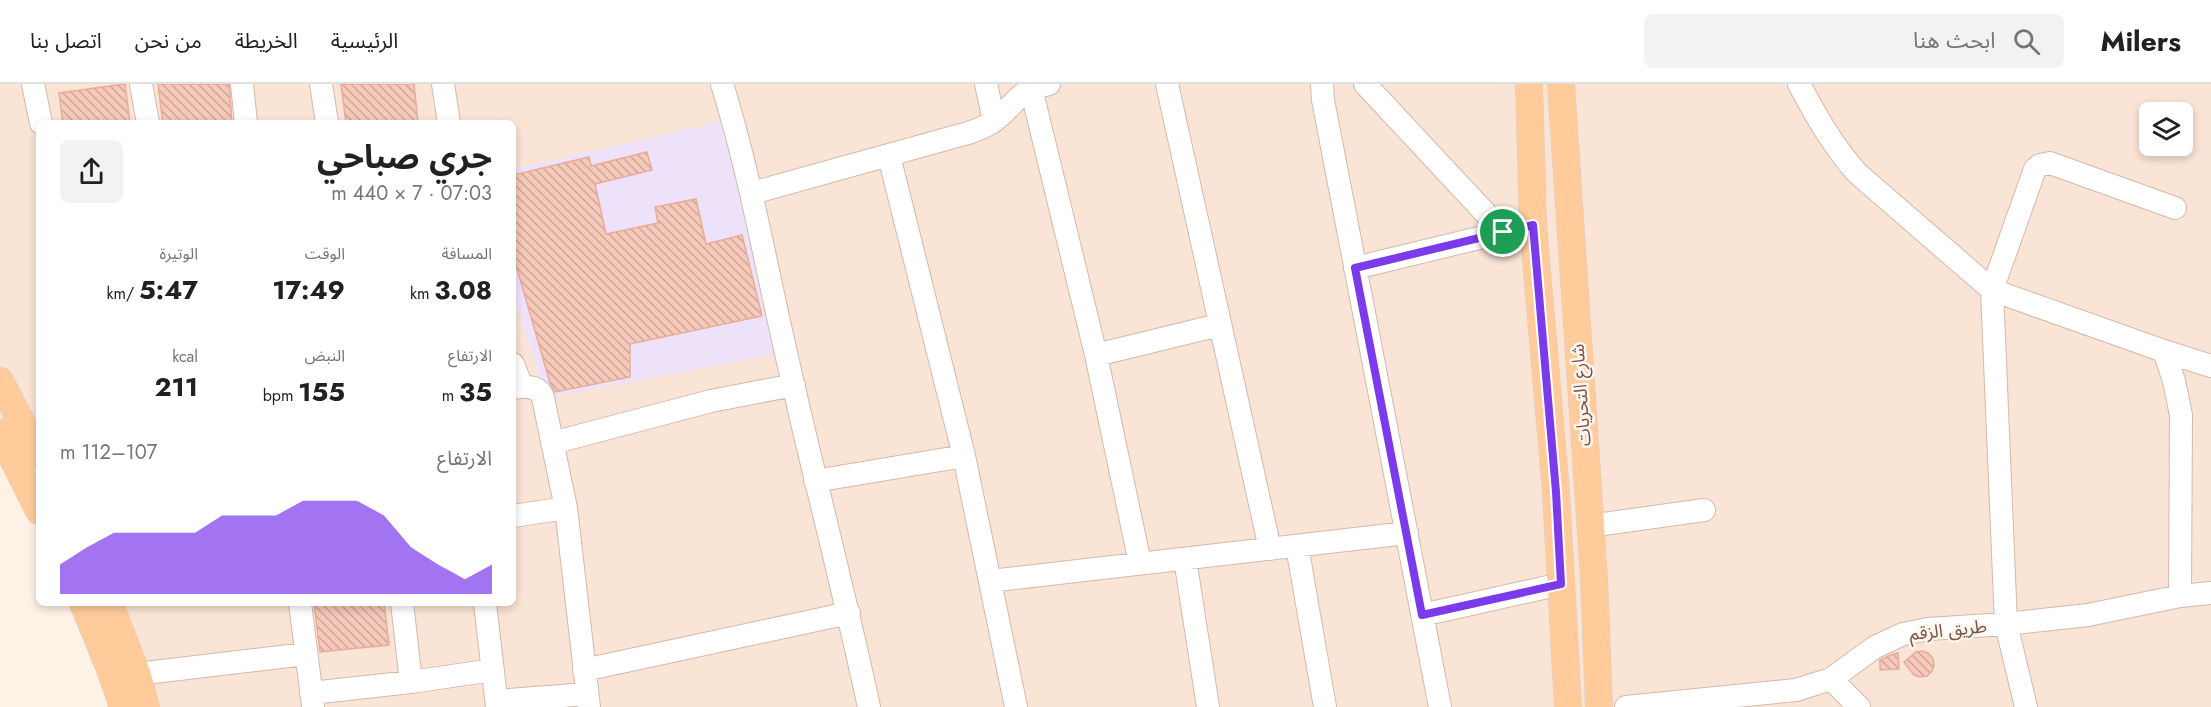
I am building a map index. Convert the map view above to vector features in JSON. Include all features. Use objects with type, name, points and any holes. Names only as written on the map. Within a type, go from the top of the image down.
[{"type":"main road","name":"شارع التحريات","points":[[1529,84],[1533,225],[1555,481],[1568,707]]},
{"type":"main road","name":"شارع التحريات","points":[[1562,84],[1599,707]]},
{"type":"main road","points":[[0,381],[36,451]]},
{"type":"main road","points":[[20,423],[36,497]]},
{"type":"main road","points":[[84,606],[111,669],[123,707]]},
{"type":"main road","points":[[110,606],[137,674],[146,707]]},
{"type":"street","points":[[33,84],[40,120]]},
{"type":"street","points":[[141,84],[147,120]]},
{"type":"street","points":[[242,84],[246,120]]},
{"type":"street","points":[[321,84],[327,120]]},
{"type":"street","points":[[443,84],[449,120]]},
{"type":"street","points":[[722,84],[752,193],[815,481],[849,613],[869,707]]},
{"type":"street","points":[[986,84],[994,121]]},
{"type":"street","points":[[1167,84],[1270,549]]},
{"type":"street","points":[[1322,84],[1323,100],[1440,707]]},
{"type":"street","points":[[1365,84],[1503,232]]},
{"type":"street","points":[[1799,84],[1825,132],[1857,173],[1992,290],[2211,366]]},
{"type":"street","points":[[752,193],[968,134],[994,121],[1014,100],[1040,86],[1140,563]]},
{"type":"street","points":[[890,156],[964,456],[1016,707]]},
{"type":"street","points":[[2026,707],[2006,624],[1992,290],[2035,169],[2040,165],[2050,163],[2175,208]]},
{"type":"street","points":[[1355,268],[1533,225]]},
{"type":"street","points":[[1096,355],[1219,325]]},
{"type":"street","points":[[2164,351],[2174,381],[2181,415],[2180,596]]},
{"type":"street","points":[[552,443],[711,402],[794,385]]},
{"type":"street","points":[[485,606],[497,704],[588,700],[566,508],[541,391],[535,388],[517,387]]},
{"type":"street","points":[[815,481],[964,456]]},
{"type":"street","points":[[516,516],[566,508]]},
{"type":"street","points":[[1590,526],[1704,510]]},
{"type":"street","points":[[990,581],[1407,533]]},
{"type":"street","points":[[1297,546],[1325,707]]},
{"type":"street","points":[[1185,559],[1208,707]]},
{"type":"street","points":[[1422,615],[1561,584]]},
{"type":"street","name":"طريق الزقم","points":[[1626,707],[1796,690],[1831,679],[1875,647],[1903,634],[1938,628],[2006,624],[2088,615],[2180,596],[2211,593]]},
{"type":"street","points":[[300,606],[312,700],[493,670]]},
{"type":"street","points":[[402,606],[411,682]]},
{"type":"street","points":[[584,670],[849,613]]},
{"type":"street","points":[[137,674],[306,654]]},
{"type":"street","points":[[1831,679],[1859,707]]},
{"type":"shaded area","points":[[0,84],[2211,84],[2211,707],[122,707],[92,606],[516,606],[516,120],[36,120],[36,498],[0,432]]},
{"type":"shaded area","points":[[729,120],[779,353],[546,398],[516,302],[516,168]]},
{"type":"building","points":[[125,84],[130,120],[63,120],[59,93]]},
{"type":"building","points":[[158,84],[229,84],[232,120],[163,120]]},
{"type":"building","points":[[341,84],[414,84],[418,120],[346,120]]},
{"type":"building","points":[[647,152],[652,170],[595,184],[606,234],[658,223],[655,207],[696,199],[706,244],[742,235],[762,316],[630,344],[630,377],[555,392],[550,383],[516,265],[516,174],[589,157],[591,166]]},
{"type":"building","points":[[314,606],[384,606],[389,645],[320,652]]},
{"type":"building","points":[[1922,651],[1933,658],[1934,665],[1927,676],[1920,677],[1914,675],[1904,662],[1916,652]]},
{"type":"building","points":[[1898,653],[1899,669],[1880,670],[1880,660]]},
{"type":"route","points":[[1533,225],[1556,492],[1561,584],[1422,615],[1355,268],[1503,232],[1533,225]]}]
